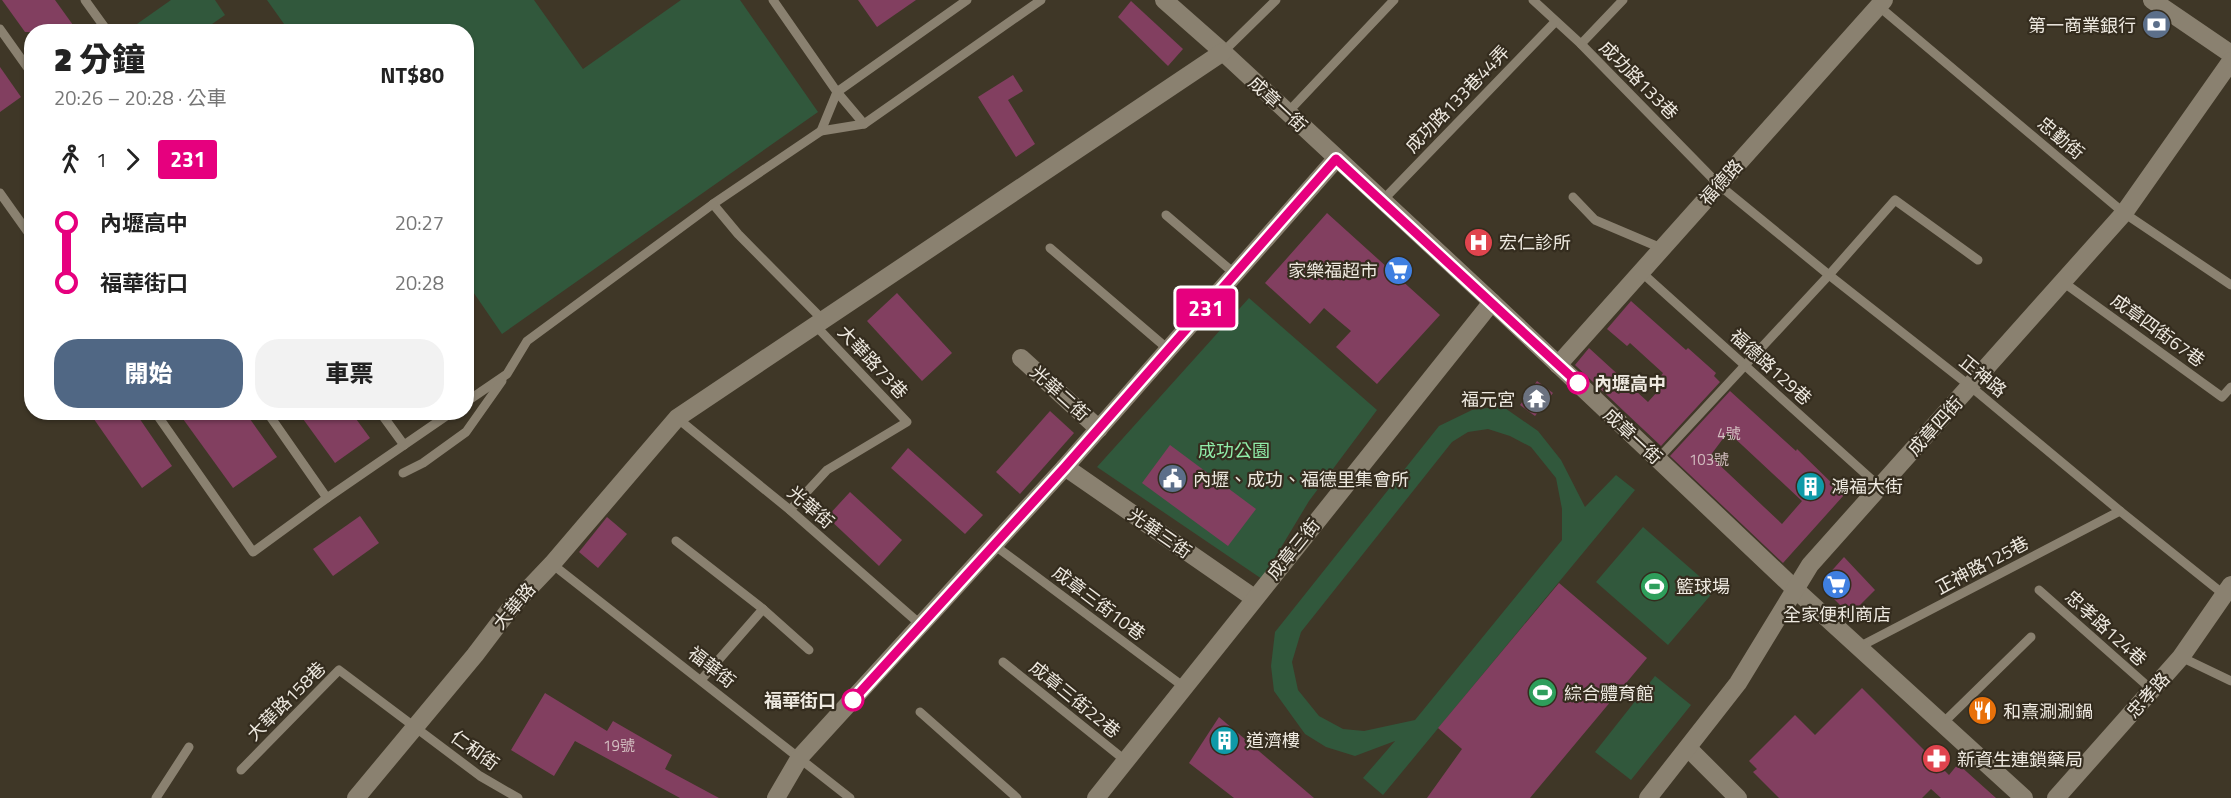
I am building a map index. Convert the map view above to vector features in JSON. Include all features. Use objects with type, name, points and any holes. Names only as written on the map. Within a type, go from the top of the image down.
[{"type":"street","name":"成章一街","points":[[1164,0],[1383,200],[1796,590],[2024,798]]},
{"type":"street","points":[[2152,0],[2231,54]]},
{"type":"street","name":"福德路","points":[[1558,365],[1878,2]]},
{"type":"street","name":"大華路","points":[[356,798],[475,655],[513,605],[552,564],[677,418],[1223,52]]},
{"type":"street","name":"成章四街","points":[[1648,798],[1738,684],[1810,565],[2124,213],[2231,61]]},
{"type":"street","points":[[776,798],[800,758],[1065,467],[1336,159]]},
{"type":"street","name":"成章三街","points":[[1096,798],[1492,302]]},
{"type":"street","name":"光華二街","points":[[1021,358],[1099,429]]},
{"type":"street","name":"光華三街","points":[[1065,467],[1254,598]]},
{"type":"street","name":"忠孝路","points":[[2056,798],[2181,657],[2229,593]]},
{"type":"street","points":[[1688,748],[1738,798]]},
{"type":"lane","points":[[86,0],[102,24]]},
{"type":"lane","points":[[773,0],[837,92],[864,124]]},
{"type":"lane","points":[[821,131],[837,92],[967,0]]},
{"type":"lane","points":[[403,473],[423,463],[466,432],[527,341],[713,204],[821,131],[864,124],[1041,0]]},
{"type":"lane","points":[[1223,52],[1276,0]]},
{"type":"lane","points":[[1288,112],[1394,0]]},
{"type":"lane","name":"成功路133巷","points":[[1533,0],[1581,44],[1719,184]]},
{"type":"lane","points":[[1581,44],[1623,0]]},
{"type":"lane","name":"忠勤街","points":[[1878,2],[2124,213],[2231,285]]},
{"type":"lane","name":"成功路133巷44弄","points":[[1383,200],[1555,22]]},
{"type":"lane","points":[[0,28],[24,62]]},
{"type":"lane","name":"正神路","points":[[1719,184],[1970,386],[2120,511],[2229,593]]},
{"type":"lane","points":[[0,193],[24,227]]},
{"type":"lane","points":[[1573,197],[1595,220],[1661,248]]},
{"type":"lane","points":[[1658,459],[1746,367],[1895,200],[1978,260]]},
{"type":"lane","name":"大華路73巷","points":[[713,204],[907,422],[827,470],[790,510]]},
{"type":"lane","points":[[1166,215],[1235,274]]},
{"type":"lane","points":[[1050,249],[1168,350]]},
{"type":"lane","name":"福德路129巷","points":[[1640,272],[1880,487]]},
{"type":"lane","name":"成章四街67巷","points":[[2063,282],[2222,397],[2231,387]]},
{"type":"lane","points":[[474,397],[507,374]]},
{"type":"lane","name":"光華街","points":[[677,418],[790,510],[921,625]]},
{"type":"lane","points":[[161,420],[253,552],[441,420]]},
{"type":"lane","points":[[273,420],[327,498]]},
{"type":"lane","points":[[386,420],[404,446]]},
{"type":"lane","name":"正神路125巷","points":[[1859,647],[2120,511]]},
{"type":"lane","points":[[676,541],[763,609],[809,650]]},
{"type":"lane","name":"成章三街10巷","points":[[994,545],[1184,687]]},
{"type":"lane","name":"福華街","points":[[552,564],[850,798]]},
{"type":"lane","name":"忠孝路124巷","points":[[2038,590],[2152,690]]},
{"type":"lane","points":[[701,680],[763,609]]},
{"type":"lane","points":[[1942,724],[2031,637]]},
{"type":"lane","points":[[2181,657],[2231,681]]},
{"type":"lane","name":"成章三街22巷","points":[[1003,662],[1126,761]]},
{"type":"lane","name":"大華路158巷","points":[[241,770],[339,670],[415,726]]},
{"type":"lane","points":[[920,712],[1017,798]]},
{"type":"lane","name":"仁和街","points":[[415,726],[480,776],[518,798]]},
{"type":"lane","points":[[156,798],[189,747]]},
{"type":"green space","points":[[171,0],[215,0],[225,15],[212,24],[137,24]]},
{"type":"green space","points":[[267,0],[534,0],[583,69],[681,0],[740,0],[818,112],[502,334],[474,293],[474,24],[284,24]]},
{"type":"green space","name":"成功公園","points":[[1249,298],[1377,410],[1309,501],[1262,579],[1097,467]]},
{"type":"green space","points":[[1502,406],[1538,431],[1561,460],[1585,507],[1616,475],[1635,490],[1383,795],[1363,778],[1395,741],[1355,756],[1326,747],[1305,734],[1274,691],[1271,666],[1275,632],[1439,426],[1472,410]],"holes":[[[1488,429],[1510,436],[1531,447],[1556,478],[1562,509],[1562,540],[1415,720],[1364,731],[1343,729],[1319,716],[1298,690],[1292,662],[1301,632],[1452,442],[1468,432]]]},
{"type":"green space","name":"籃球場","points":[[1643,527],[1715,590],[1668,645],[1596,582]]},
{"type":"green space","points":[[1655,676],[1691,705],[1631,780],[1595,752]]},
{"type":"building","points":[[2,0],[55,0],[72,24],[24,24],[24,31]]},
{"type":"building","points":[[858,0],[916,0],[877,27]]},
{"type":"building","points":[[1131,1],[1183,49],[1168,66],[1118,17]]},
{"type":"building","points":[[0,67],[21,97],[0,112]]},
{"type":"building","points":[[1013,75],[1023,91],[1008,100],[1035,144],[1016,157],[978,97]]},
{"type":"building","points":[[1327,213],[1440,315],[1377,384],[1336,347],[1351,331],[1324,308],[1310,324],[1265,283]]},
{"type":"building","points":[[897,293],[952,353],[922,381],[867,321]]},
{"type":"building","points":[[1631,301],[1686,350],[1688,348],[1716,373],[1714,376],[1720,382],[1661,446],[1575,365],[1589,348],[1648,402],[1667,381],[1661,376],[1663,373],[1630,343],[1627,346],[1607,329]]},
{"type":"building","name":"福元宮","points":[[1537,381],[1553,393],[1535,416],[1520,405]]},
{"type":"building","name":"鴻福大街","points":[[1730,391],[1796,451],[1797,449],[1844,495],[1783,563],[1670,456]],"holes":[[[1728,432],[1802,501],[1782,524],[1710,456]]]},
{"type":"building","points":[[1050,411],[1074,433],[1020,494],[996,472]]},
{"type":"building","points":[[95,420],[140,420],[172,466],[142,488]]},
{"type":"building","points":[[184,420],[251,420],[277,457],[233,488]]},
{"type":"building","points":[[304,420],[357,420],[370,438],[335,463]]},
{"type":"building","points":[[1170,445],[1256,509],[1228,546],[1142,483]]},
{"type":"building","points":[[908,448],[983,515],[965,534],[891,468]]},
{"type":"building","points":[[850,492],[902,540],[879,566],[827,517]]},
{"type":"building","points":[[360,516],[379,543],[333,576],[313,549]]},
{"type":"building","points":[[607,517],[627,534],[598,568],[579,552]]},
{"type":"building","points":[[1844,557],[1875,590],[1850,615],[1827,592],[1825,585],[1827,576]]},
{"type":"building","name":"綜合體育館","points":[[1559,583],[1647,658],[1530,798],[1427,798],[1462,749],[1438,728]]},
{"type":"building","points":[[1862,688],[1949,775],[1958,764],[1996,798],[1941,798],[1931,789],[1922,798],[1779,798],[1753,772],[1757,769],[1749,761],[1795,715],[1815,735]]},
{"type":"building","points":[[545,693],[607,731],[613,721],[672,755],[665,769],[719,798],[680,798],[575,741],[554,776],[511,750]]},
{"type":"building","name":"道濟樓","points":[[1219,717],[1314,798],[1234,798],[1189,763]]},
{"type":"bus line","name":"231","points":[[853,700],[1065,467],[1336,159],[1383,200],[1578,383]]},
{"type":"place","name":"第一商業銀行","points":[[2157,25]]},
{"type":"place","name":"宏仁診所","points":[[1478,242]]},
{"type":"place","name":"家樂福超市","points":[[1399,270]]},
{"type":"place","name":"內壢高中","points":[[1578,383]]},
{"type":"place","name":"福元宮","points":[[1536,399]]},
{"type":"place","name":"內壢、成功、福德里集會所","points":[[1172,479]]},
{"type":"place","name":"鴻福大街","points":[[1810,486]]},
{"type":"place","name":"全家便利商店","points":[[1837,585]]},
{"type":"place","name":"籃球場","points":[[1655,586]]},
{"type":"place","name":"綜合體育館","points":[[1543,693]]},
{"type":"place","name":"福華街口","points":[[853,700]]},
{"type":"place","name":"和熹涮涮鍋","points":[[1982,711]]},
{"type":"place","name":"道濟樓","points":[[1225,740]]},
{"type":"place","name":"新資生連鎖藥局","points":[[1936,759]]}]
